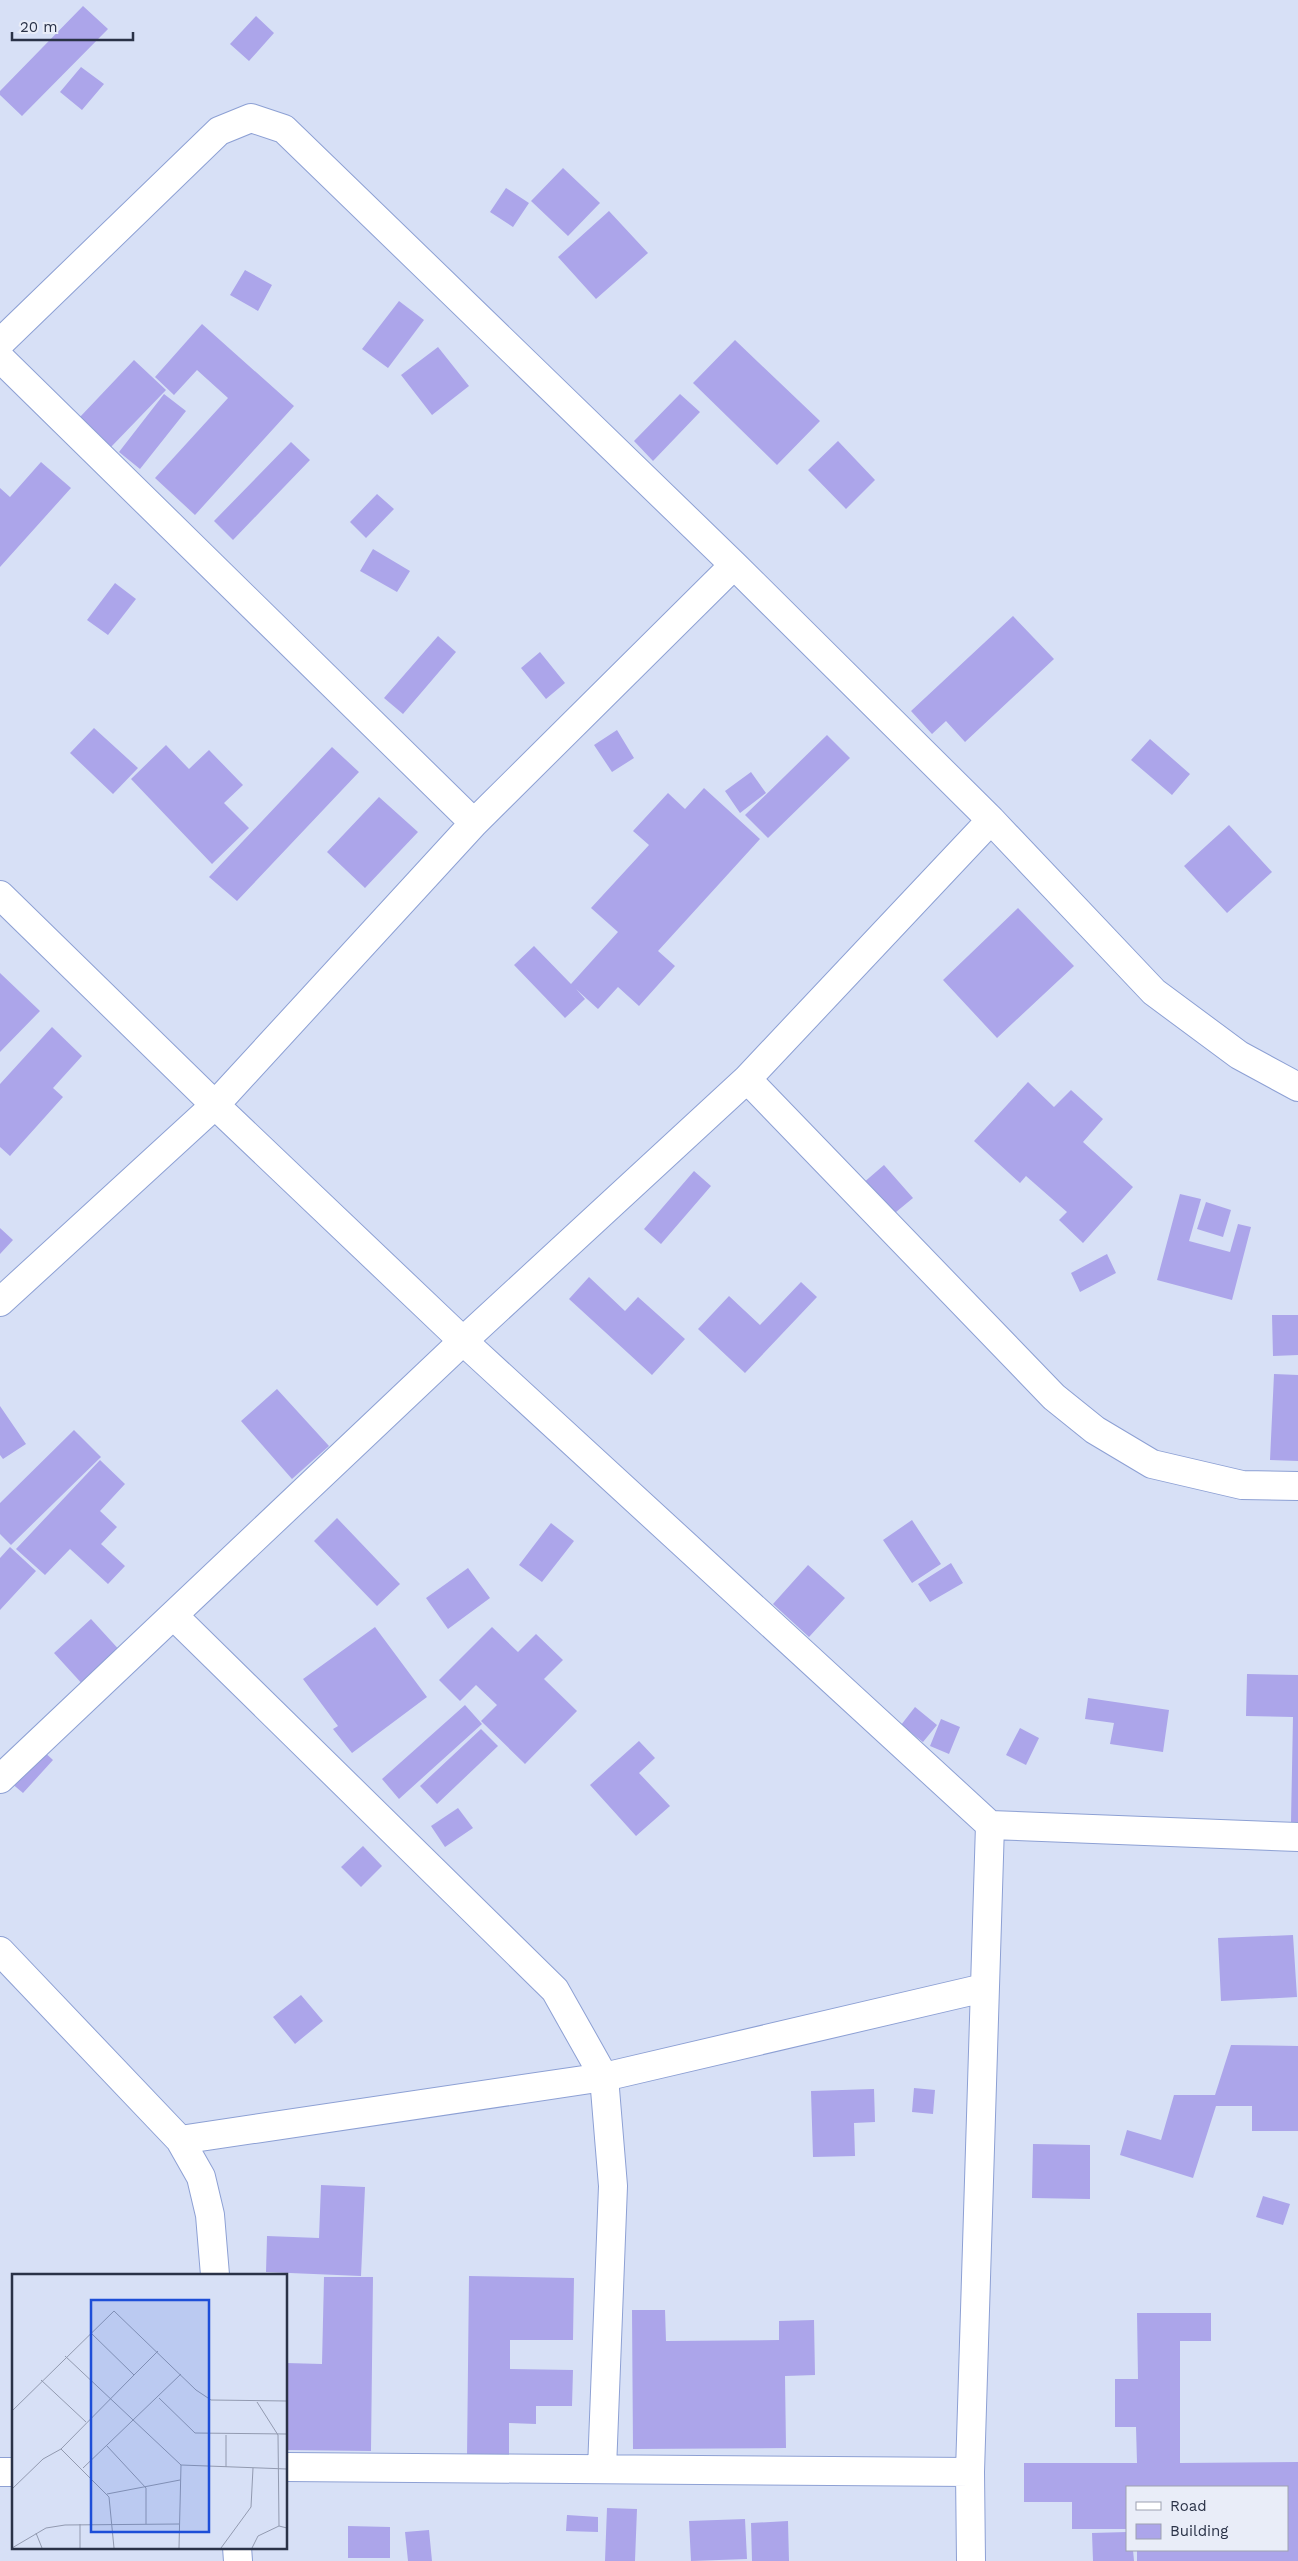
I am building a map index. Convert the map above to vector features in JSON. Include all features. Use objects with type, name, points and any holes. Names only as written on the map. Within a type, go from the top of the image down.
[{"type":"street","points":[[0,343],[218,131],[250,118],[284,129],[734,565],[991,820],[1154,992],[1239,1055],[1298,1087]]},
{"type":"street","points":[[0,358],[474,823]]},
{"type":"street","points":[[0,1302],[215,1105],[474,823],[734,565]]},
{"type":"street","points":[[0,1779],[463,1341],[747,1079],[991,820]]},
{"type":"street","points":[[0,895],[215,1105],[463,1341],[990,1825],[1298,1837]]},
{"type":"street","points":[[747,1079],[1054,1397],[1095,1430],[1152,1464],[1242,1485],[1298,1486]]},
{"type":"street","points":[[174,1616],[555,1990],[604,2077],[613,2186],[602,2469]]},
{"type":"street","points":[[970,2561],[970,2472],[990,1825]]},
{"type":"street","points":[[0,1951],[180,2140],[201,2177],[210,2215],[215,2274]]},
{"type":"street","points":[[180,2140],[604,2077],[984,1988]]},
{"type":"street","points":[[288,2466],[970,2472]]},
{"type":"street","points":[[237,2548],[238,2561]]},
{"type":"building","points":[[83,6],[108,29],[22,116],[0,95],[0,91]]},
{"type":"building","points":[[256,16],[274,33],[249,61],[230,44]]},
{"type":"building","points":[[81,67],[104,84],[82,110],[60,92]]},
{"type":"building","points":[[563,168],[600,203],[568,236],[531,201]]},
{"type":"building","points":[[506,188],[529,203],[513,227],[490,212]]},
{"type":"building","points":[[609,211],[648,253],[596,299],[558,257]]},
{"type":"building","points":[[245,270],[272,285],[258,311],[230,295]]},
{"type":"building","points":[[399,301],[424,320],[388,368],[362,349]]},
{"type":"building","points":[[202,324],[294,406],[195,515],[155,478],[228,398],[197,370],[174,395],[155,377]]},
{"type":"building","points":[[735,340],[820,421],[777,465],[693,383]]},
{"type":"building","points":[[438,347],[469,386],[432,415],[401,375]]},
{"type":"building","points":[[134,360],[166,390],[111,447],[80,417]]},
{"type":"building","points":[[164,394],[186,411],[140,469],[119,452]]},
{"type":"building","points":[[680,394],[700,412],[653,461],[634,441]]},
{"type":"building","points":[[838,441],[875,480],[846,509],[808,470]]},
{"type":"building","points":[[291,442],[310,460],[233,540],[214,521]]},
{"type":"building","points":[[41,462],[71,488],[0,567],[0,488],[10,497]]},
{"type":"building","points":[[377,494],[394,509],[366,538],[350,522]]},
{"type":"building","points":[[373,549],[410,571],[397,592],[360,571]]},
{"type":"building","points":[[115,583],[136,599],[108,635],[87,620]]},
{"type":"building","points":[[1013,616],[1054,659],[965,742],[946,721],[932,734],[911,711]]},
{"type":"building","points":[[438,636],[456,652],[403,714],[384,698]]},
{"type":"building","points":[[540,652],[565,683],[546,699],[521,668]]},
{"type":"building","points":[[94,728],[138,768],[113,794],[70,753]]},
{"type":"building","points":[[617,730],[634,758],[612,772],[594,745]]},
{"type":"building","points":[[827,735],[850,758],[768,838],[745,815]]},
{"type":"building","points":[[1150,739],[1190,774],[1172,795],[1131,760]]},
{"type":"building","points":[[166,745],[189,769],[209,750],[243,785],[224,803],[249,828],[212,864],[131,779]]},
{"type":"building","points":[[332,747],[359,772],[237,901],[209,877]]},
{"type":"building","points":[[751,772],[766,793],[740,813],[725,791]]},
{"type":"building","points":[[704,788],[760,839],[658,951],[675,966],[639,1006],[618,987],[598,1009],[576,989],[585,999],[565,1018],[514,965],[534,946],[571,984],[618,932],[591,908],[649,845],[633,831],[668,793],[685,809]]},
{"type":"building","points":[[379,797],[418,832],[365,888],[327,852]]},
{"type":"building","points":[[1229,825],[1272,872],[1227,913],[1184,866]]},
{"type":"building","points":[[1018,908],[1074,966],[997,1038],[943,980]]},
{"type":"building","points":[[0,973],[40,1011],[0,1052]]},
{"type":"building","points":[[52,1027],[82,1056],[53,1088],[63,1097],[10,1156],[0,1147],[0,1084]]},
{"type":"building","points":[[1028,1082],[1054,1107],[1071,1090],[1103,1119],[1083,1142],[1133,1187],[1083,1243],[1059,1220],[1067,1212],[1026,1176],[1020,1183],[974,1141]]},
{"type":"building","points":[[884,1165],[913,1198],[890,1217],[862,1184]]},
{"type":"building","points":[[694,1171],[711,1186],[661,1244],[644,1229]]},
{"type":"building","points":[[1180,1194],[1201,1199],[1189,1241],[1230,1252],[1238,1224],[1251,1227],[1232,1300],[1157,1280]]},
{"type":"building","points":[[1206,1202],[1231,1210],[1223,1237],[1197,1229]]},
{"type":"building","points":[[0,1228],[13,1240],[0,1254]]},
{"type":"building","points":[[1107,1254],[1116,1273],[1080,1292],[1071,1273]]},
{"type":"building","points":[[589,1277],[625,1311],[638,1297],[685,1339],[652,1375],[569,1299]]},
{"type":"building","points":[[801,1282],[817,1297],[745,1373],[698,1329],[729,1296],[760,1325]]},
{"type":"building","points":[[1272,1315],[1298,1315],[1298,1355],[1273,1356]]},
{"type":"building","points":[[1274,1374],[1298,1375],[1298,1461],[1270,1460]]},
{"type":"building","points":[[277,1389],[329,1446],[292,1479],[241,1421]]},
{"type":"building","points":[[0,1406],[26,1444],[3,1459],[0,1455]]},
{"type":"building","points":[[74,1430],[101,1457],[11,1545],[0,1534],[0,1503]]},
{"type":"building","points":[[100,1460],[125,1484],[100,1511],[117,1527],[101,1544],[125,1566],[108,1584],[70,1549],[45,1575],[16,1549]]},
{"type":"building","points":[[337,1518],[400,1584],[377,1606],[314,1541]]},
{"type":"building","points":[[912,1520],[941,1564],[912,1583],[883,1540]]},
{"type":"building","points":[[551,1523],[574,1541],[542,1582],[519,1565]]},
{"type":"building","points":[[10,1547],[36,1571],[0,1610],[0,1558]]},
{"type":"building","points":[[951,1563],[963,1583],[930,1602],[918,1584]]},
{"type":"building","points":[[808,1565],[845,1598],[809,1637],[773,1604]]},
{"type":"building","points":[[468,1568],[490,1598],[448,1629],[426,1598]]},
{"type":"building","points":[[91,1619],[123,1654],[85,1687],[54,1653]]},
{"type":"building","points":[[375,1627],[427,1697],[352,1753],[333,1729],[338,1726],[303,1679]]},
{"type":"building","points":[[492,1627],[518,1652],[536,1634],[563,1660],[544,1679],[577,1711],[525,1764],[481,1721],[497,1705],[476,1685],[460,1701],[439,1680]]},
{"type":"building","points":[[1247,1674],[1298,1675],[1298,1822],[1291,1822],[1293,1717],[1246,1716]]},
{"type":"building","points":[[1088,1698],[1169,1710],[1163,1752],[1110,1744],[1114,1723],[1085,1719]]},
{"type":"building","points":[[465,1705],[482,1724],[399,1799],[382,1779]]},
{"type":"building","points":[[915,1707],[937,1725],[923,1742],[901,1725]]},
{"type":"building","points":[[941,1719],[960,1727],[949,1754],[930,1746]]},
{"type":"building","points":[[1020,1728],[1039,1738],[1026,1765],[1006,1755]]},
{"type":"building","points":[[481,1729],[498,1746],[437,1804],[420,1786]]},
{"type":"building","points":[[639,1741],[655,1758],[639,1773],[670,1806],[636,1836],[590,1785]]},
{"type":"building","points":[[40,1748],[53,1760],[23,1793],[10,1782]]},
{"type":"building","points":[[458,1808],[473,1828],[445,1847],[431,1826]]},
{"type":"building","points":[[363,1846],[382,1866],[361,1887],[341,1867]]},
{"type":"building","points":[[1293,1935],[1297,1997],[1221,2001],[1218,1938]]},
{"type":"building","points":[[301,1995],[323,2021],[295,2044],[273,2017]]},
{"type":"building","points":[[1231,2045],[1298,2046],[1298,2131],[1252,2131],[1252,2106],[1216,2106],[1193,2178],[1120,2155],[1127,2130],[1161,2140],[1174,2095],[1215,2095]]},
{"type":"building","points":[[914,2088],[935,2090],[933,2114],[912,2112]]},
{"type":"building","points":[[874,2089],[875,2122],[854,2123],[855,2156],[813,2157],[811,2091]]},
{"type":"building","points":[[1033,2144],[1090,2145],[1090,2199],[1032,2198]]},
{"type":"building","points":[[321,2185],[365,2187],[361,2276],[266,2272],[267,2236],[319,2238]]},
{"type":"building","points":[[1263,2196],[1290,2204],[1283,2225],[1256,2217]]},
{"type":"building","points":[[469,2276],[574,2278],[573,2340],[510,2340],[510,2369],[573,2370],[572,2406],[536,2406],[536,2424],[509,2423],[509,2458],[467,2457]]},
{"type":"building","points":[[324,2277],[373,2277],[371,2451],[288,2450],[288,2363],[322,2364]]},
{"type":"building","points":[[632,2310],[665,2310],[666,2341],[779,2340],[779,2321],[814,2320],[815,2375],[785,2376],[786,2448],[633,2449]]},
{"type":"building","points":[[1137,2313],[1211,2313],[1211,2341],[1180,2341],[1180,2463],[1298,2462],[1298,2561],[1137,2561],[1137,2551],[1288,2551],[1288,2486],[1126,2486],[1126,2529],[1072,2529],[1072,2502],[1024,2502],[1024,2463],[1137,2463],[1136,2427],[1115,2427],[1115,2379],[1138,2379]]},
{"type":"building","points":[[607,2508],[637,2509],[635,2561],[605,2561]]},
{"type":"building","points":[[567,2515],[598,2517],[598,2532],[566,2531]]},
{"type":"building","points":[[745,2519],[747,2559],[691,2561],[689,2521]]},
{"type":"building","points":[[788,2521],[789,2561],[752,2561],[751,2523]]},
{"type":"building","points":[[348,2526],[390,2527],[390,2558],[348,2558]]},
{"type":"building","points":[[429,2530],[432,2561],[408,2561],[405,2532]]},
{"type":"building","points":[[1126,2532],[1126,2551],[1133,2551],[1134,2561],[1093,2561],[1092,2533]]}]
